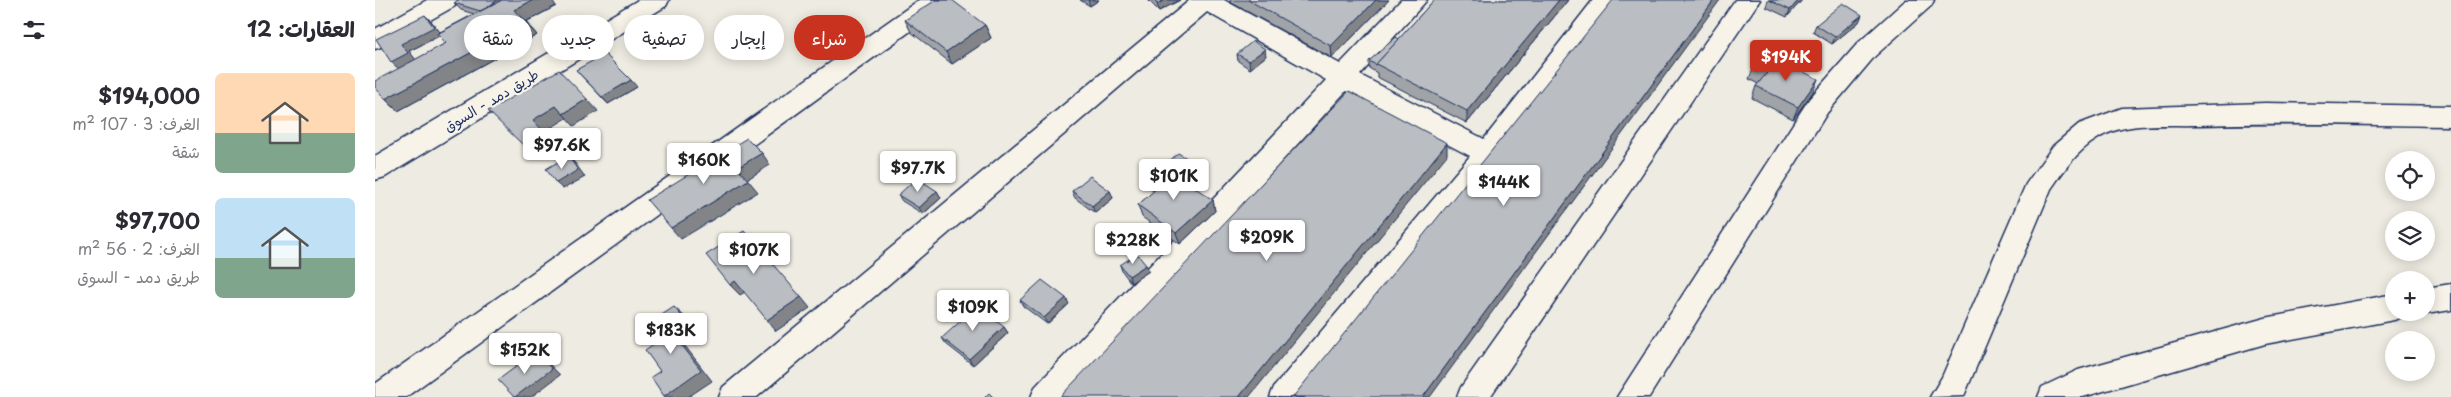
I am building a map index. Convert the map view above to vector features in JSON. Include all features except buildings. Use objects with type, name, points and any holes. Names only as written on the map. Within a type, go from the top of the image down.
[{"type":"street","points":[[375,40],[446,0]]},
{"type":"street","name":"طريق دمد - السوق","points":[[375,169],[657,0]]},
{"type":"street","points":[[381,397],[936,0]]},
{"type":"street","points":[[733,397],[1206,0],[1342,77],[1488,153]]},
{"type":"street","points":[[1046,397],[1415,0]]},
{"type":"street","points":[[1285,397],[1488,153],[1606,0]]},
{"type":"street","points":[[1472,397],[1748,0]]},
{"type":"street","points":[[1632,397],[1792,147],[1804,124],[1854,61],[1922,0]]},
{"type":"street","points":[[1945,397],[1953,386],[2040,184],[2062,153],[2088,131],[2122,118],[2165,116],[2265,113],[2451,116]]},
{"type":"street","points":[[2435,300],[2451,297]]},
{"type":"street","points":[[2053,397],[2078,384],[2265,330],[2385,309]]}]
